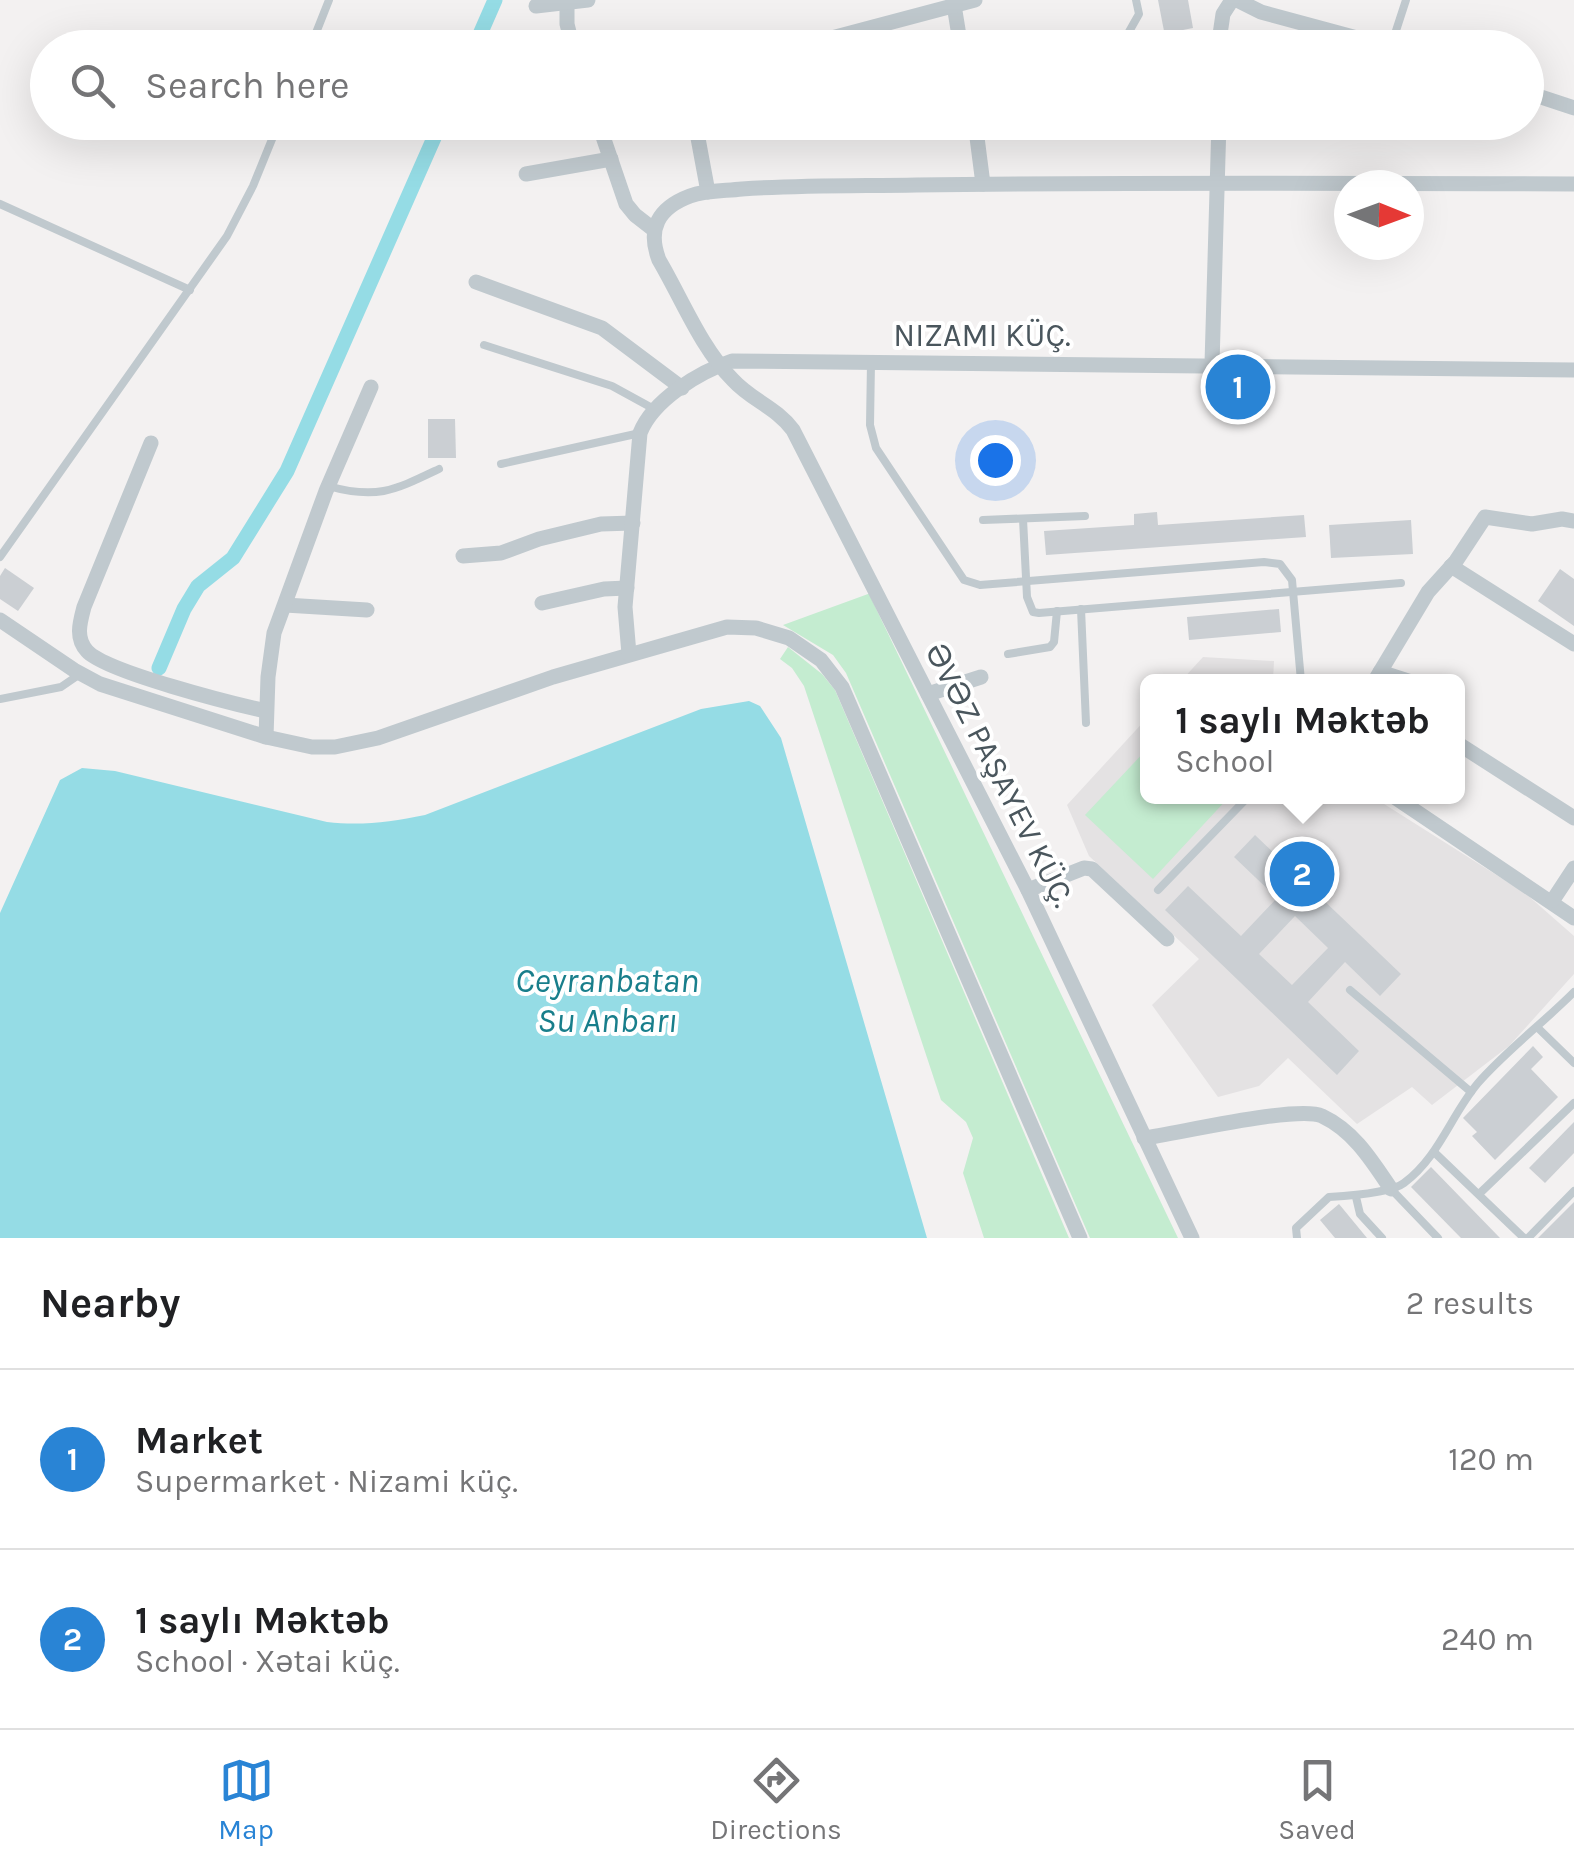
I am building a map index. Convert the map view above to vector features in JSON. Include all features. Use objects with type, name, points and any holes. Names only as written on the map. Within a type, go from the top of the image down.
[{"type":"street","points":[[536,6],[588,0]]},
{"type":"street","points":[[861,30],[975,0]]},
{"type":"street","points":[[1221,30],[1223,14],[1234,0],[1262,12],[1329,30]]},
{"type":"street","points":[[567,2],[571,30]]},
{"type":"street","points":[[954,5],[959,30]]},
{"type":"street","points":[[1544,98],[1574,108]]},
{"type":"street","points":[[604,140],[626,204],[653,229],[669,206],[708,192],[788,187],[1574,184]]},
{"type":"street","points":[[698,140],[708,192]]},
{"type":"street","points":[[978,140],[984,184]]},
{"type":"street","points":[[1212,364],[1218,140]]},
{"type":"street","points":[[526,174],[611,159]]},
{"type":"street","name":"ƏVƏZ PAŞAYEV KÜÇ.","points":[[653,229],[653,244],[660,260],[720,365],[742,389],[773,408],[793,430],[1028,890],[1192,1238]]},
{"type":"street","points":[[476,282],[602,328],[682,388]]},
{"type":"street","name":"NIZAMI KÜÇ.","points":[[630,654],[625,630],[640,434],[654,409],[682,388],[732,361],[1574,370]]},
{"type":"street","points":[[266,737],[270,653],[284,605],[328,486],[371,387]]},
{"type":"street","points":[[151,444],[84,606],[80,622],[82,642],[94,658],[180,689],[266,711]]},
{"type":"street","points":[[1379,674],[1428,592],[1485,517],[1532,524],[1562,518],[1574,522]]},
{"type":"street","points":[[463,556],[501,554],[539,539],[602,524],[634,523]]},
{"type":"street","points":[[1451,566],[1574,644]]},
{"type":"street","points":[[542,602],[627,588]]},
{"type":"street","points":[[284,605],[367,610]]},
{"type":"street","points":[[0,620],[80,674],[131,695],[266,737],[312,747],[356,744],[712,630],[742,626],[788,638],[810,650],[833,672],[1080,1238]]},
{"type":"street","points":[[928,694],[981,677]]},
{"type":"street","points":[[1465,748],[1574,818]]},
{"type":"street","points":[[1405,804],[1553,900],[1574,918]]},
{"type":"street","points":[[1028,890],[1084,868],[1092,870],[1168,939]]},
{"type":"street","points":[[1553,900],[1574,868]]},
{"type":"street","points":[[1144,1138],[1186,1128],[1315,1114],[1357,1140],[1391,1189]]},
{"type":"lane","points":[[317,30],[329,0]]},
{"type":"lane","points":[[1130,30],[1139,14],[1136,0]]},
{"type":"lane","points":[[1398,30],[1406,0]]},
{"type":"lane","points":[[0,557],[190,290],[240,212],[271,140]]},
{"type":"lane","points":[[0,204],[190,290]]},
{"type":"lane","points":[[484,345],[612,386],[654,409]]},
{"type":"lane","points":[[871,362],[870,424],[876,448],[964,580],[980,585],[1264,562],[1280,564],[1287,570],[1294,594],[1300,674]]},
{"type":"lane","points":[[501,464],[640,434]]},
{"type":"lane","points":[[328,486],[356,494],[374,494],[393,490],[438,468]]},
{"type":"lane","points":[[983,520],[1086,516]]},
{"type":"lane","points":[[1023,518],[1026,598],[1034,612],[1401,583]]},
{"type":"lane","points":[[1081,610],[1086,724]]},
{"type":"lane","points":[[1008,654],[1050,647],[1057,611]]},
{"type":"lane","points":[[0,699],[61,687],[80,674]]},
{"type":"lane","points":[[1158,890],[1241,804]]},
{"type":"lane","points":[[1350,990],[1471,1092]]},
{"type":"lane","points":[[1296,1238],[1296,1228],[1322,1201],[1356,1197],[1406,1182],[1434,1152],[1471,1092],[1574,992]]},
{"type":"lane","points":[[1538,1028],[1574,1063]]},
{"type":"lane","points":[[1479,1194],[1574,1102]]},
{"type":"lane","points":[[1434,1152],[1526,1238],[1574,1190]]},
{"type":"lane","points":[[1391,1189],[1438,1238]]},
{"type":"lane","points":[[1356,1197],[1360,1214],[1382,1238]]},
{"type":"shaded area","points":[[1203,657],[1274,661],[1273,674],[1187,674]]},
{"type":"shaded area","points":[[1140,726],[1140,804],[1384,804],[1525,893],[1574,936],[1574,974],[1509,1046],[1432,1105],[1412,1087],[1357,1124],[1288,1058],[1259,1086],[1218,1097],[1152,1005],[1199,959],[1089,856],[1067,805]]},
{"type":"green space","points":[[869,594],[1178,1238],[1090,1238],[846,673],[833,655],[783,625]]},
{"type":"green space","points":[[788,647],[822,674],[835,690],[1069,1238],[984,1238],[963,1173],[973,1138],[966,1122],[941,1100],[804,686],[780,659]]},
{"type":"green space","points":[[1140,756],[1140,804],[1223,804],[1153,879],[1085,815]]},
{"type":"water","name":"Ceyranbatan Su Anbarı","points":[[749,701],[760,706],[781,738],[927,1238],[0,1238],[0,913],[60,780],[82,768],[115,771],[327,822],[388,821],[425,815],[701,709]]},
{"type":"building","points":[[1158,0],[1188,0],[1193,28],[1164,30]]},
{"type":"building","points":[[428,419],[455,419],[456,458],[428,458]]},
{"type":"building","points":[[1157,512],[1158,525],[1304,515],[1306,537],[1046,555],[1044,531],[1134,525],[1134,514]]},
{"type":"building","points":[[1411,520],[1413,554],[1331,558],[1329,525]]},
{"type":"building","points":[[5,568],[34,588],[18,611],[0,599],[0,576]]},
{"type":"building","points":[[1560,569],[1574,579],[1574,626],[1538,601]]},
{"type":"building","points":[[1279,609],[1281,632],[1189,640],[1187,617]]},
{"type":"building","points":[[1255,835],[1401,974],[1380,996],[1345,962],[1308,1002],[1359,1051],[1337,1075],[1165,910],[1188,886],[1241,936],[1277,898],[1234,857]],"holes":[[[1295,916],[1328,948],[1292,985],[1259,954]]]},
{"type":"building","points":[[1533,1046],[1543,1057],[1531,1069],[1558,1097],[1495,1160],[1472,1136],[1477,1132],[1463,1118]]},
{"type":"building","points":[[1574,1122],[1574,1153],[1545,1183],[1529,1168]]},
{"type":"building","points":[[1431,1167],[1500,1238],[1461,1238],[1411,1187]]},
{"type":"building","points":[[1574,1202],[1574,1238],[1538,1238]]},
{"type":"building","points":[[1339,1204],[1367,1238],[1335,1238],[1320,1220]]},
{"type":"waterway","points":[[482,30],[495,0]]},
{"type":"waterway","points":[[159,668],[198,586],[233,558],[287,471],[433,140]]},
{"type":"place","name":"Market","points":[[1238,387]]},
{"type":"place","name":"1 saylı Məktəb","points":[[1302,874]]}]
